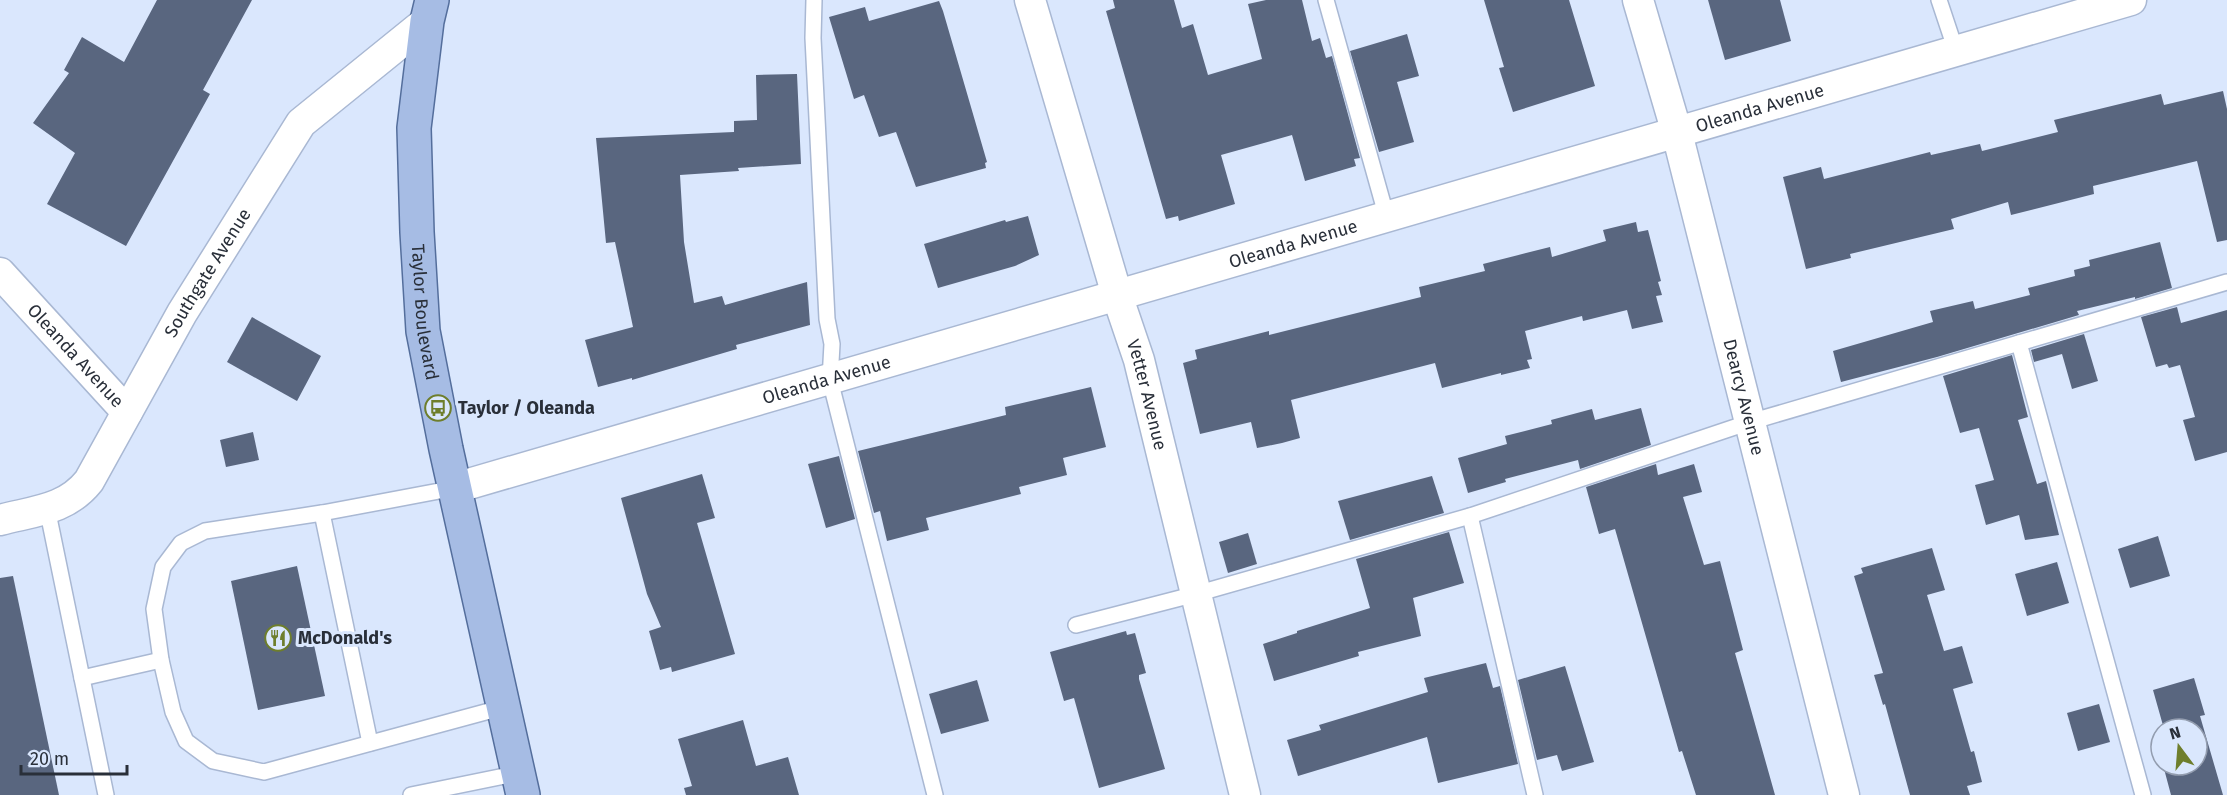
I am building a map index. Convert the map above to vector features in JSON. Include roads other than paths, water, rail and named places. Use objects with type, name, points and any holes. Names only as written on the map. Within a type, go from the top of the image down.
[{"type":"main road","name":"Taylor Boulevard","points":[[430,11],[414,128],[423,331],[455,488],[521,784]]},
{"type":"street","name":"Vetter Avenue","points":[[1030,0],[1117,295],[1139,360],[1245,795]]},
{"type":"street","name":"Dearcy Avenue","points":[[1638,0],[1677,133],[1844,795]]},
{"type":"street","name":"Oleanda Avenue","points":[[455,488],[2131,0]]},
{"type":"street","name":"Southgate Avenue","points":[[0,520],[67,502],[79,493],[89,481],[183,313],[301,123],[430,11]]},
{"type":"street","name":"Oleanda Avenue","points":[[0,273],[127,412]]},
{"type":"lane","points":[[814,0],[813,38],[827,319],[832,344],[830,380],[935,795]]},
{"type":"lane","points":[[1326,0],[1387,218]]},
{"type":"lane","points":[[1940,0],[1956,51]]},
{"type":"lane","points":[[1076,625],[1196,594],[1470,516],[1750,422],[2227,282]]},
{"type":"lane","points":[[2019,343],[2143,795]]},
{"type":"lane","points":[[455,488],[322,513],[205,531],[181,543],[163,567],[154,609],[161,660],[173,712],[186,741],[213,761],[264,772],[504,707]]},
{"type":"lane","points":[[47,508],[106,795]]},
{"type":"lane","points":[[322,513],[370,743]]},
{"type":"lane","points":[[1470,516],[1535,795]]},
{"type":"lane","points":[[82,678],[161,660]]},
{"type":"lane","points":[[411,795],[521,784]]},
{"type":"place","name":"Taylor / Oleanda","points":[[438,408]]},
{"type":"place","name":"McDonald's","points":[[278,638]]}]
